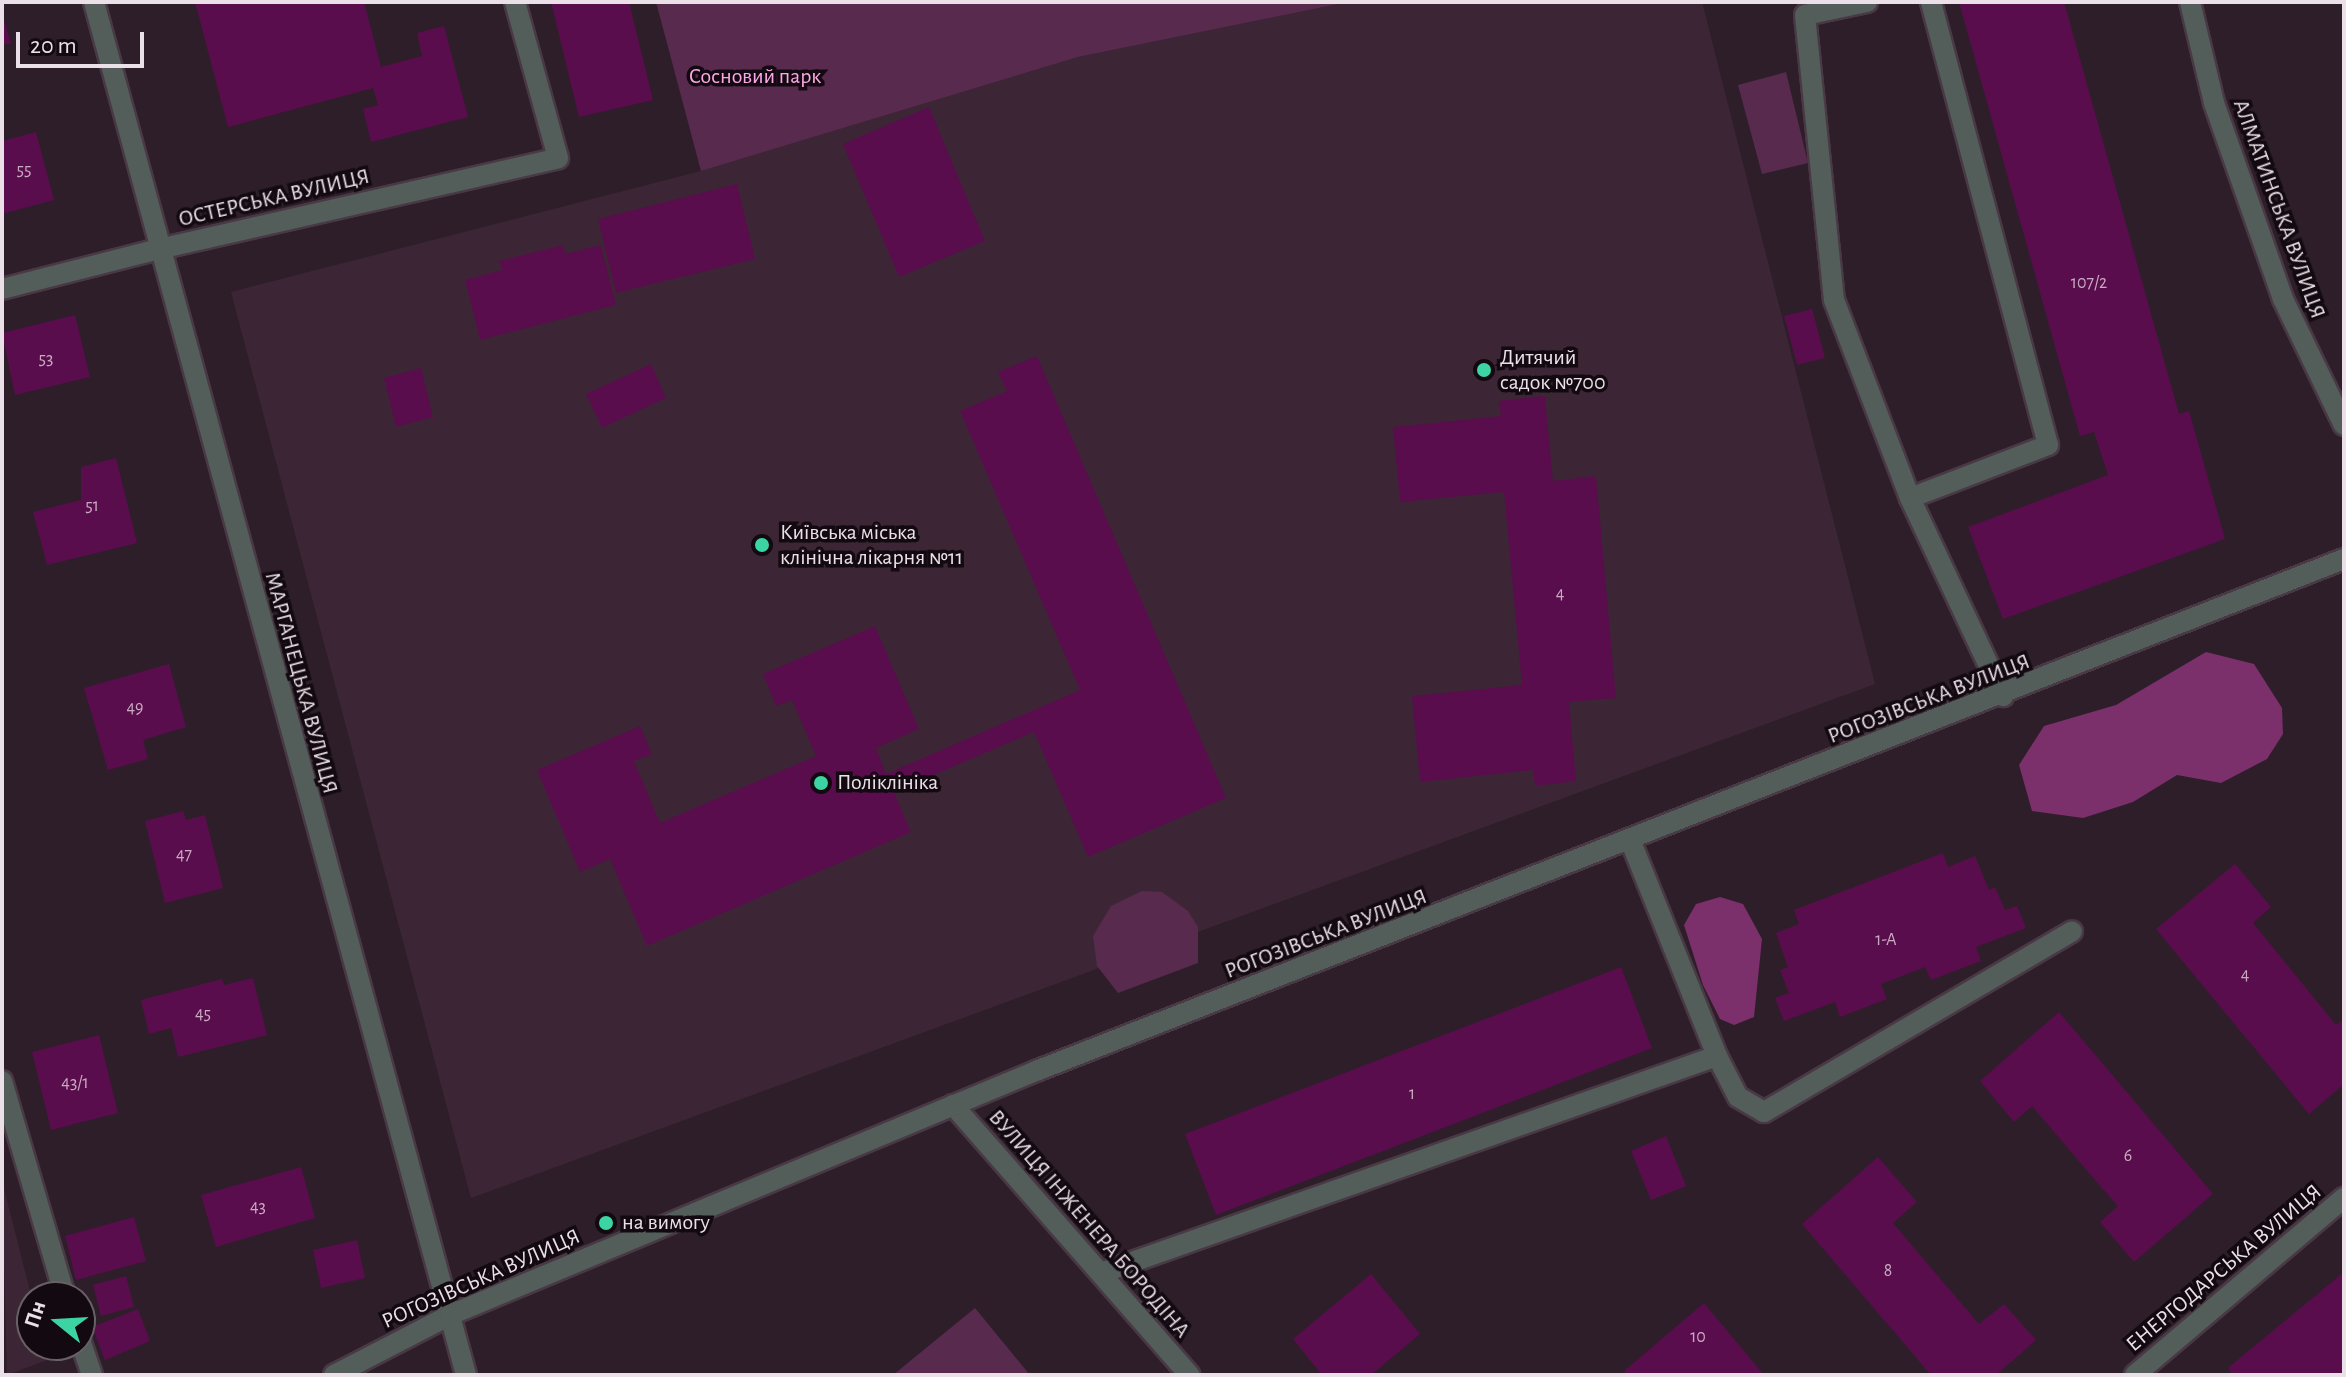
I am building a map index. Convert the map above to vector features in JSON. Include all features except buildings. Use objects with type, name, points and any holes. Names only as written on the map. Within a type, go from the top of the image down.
[{"type":"street","name":"МАРГАНЕЦЬКА ВУЛИЦЯ","points":[[94,2],[466,1375]]},
{"type":"street","name":"ОСТЕРСЬКА ВУЛИЦЯ","points":[[2,289],[159,249],[558,158],[515,2]]},
{"type":"street","points":[[1867,2],[1805,15],[1834,300],[1910,498],[2003,696]]},
{"type":"street","points":[[1910,498],[2048,445],[1931,2]]},
{"type":"street","name":"АЛМАТИНСЬКА ВУЛИЦЯ","points":[[2190,2],[2214,103],[2283,299],[2344,425]]},
{"type":"street","name":"РОГОЗІВСЬКА ВУЛИЦЯ","points":[[334,1375],[450,1315],[953,1105],[2003,696],[2344,559]]},
{"type":"street","points":[[1631,842],[1717,1056],[1738,1097],[1764,1112],[2072,931]]},
{"type":"street","points":[[1101,1273],[1717,1056]]},
{"type":"street","points":[[2,1081],[60,1281]]},
{"type":"street","name":"ВУЛИЦЯ ІНЖЕНЕРА БОРОДІНА","points":[[953,1105],[1189,1375]]},
{"type":"street","name":"ЕНЕРГОДАРСЬКА ВУЛИЦЯ","points":[[2135,1375],[2344,1198]]},
{"type":"shaded area","name":"Київська міська клінічна лікарня №11","points":[[1348,2],[1702,2],[1875,684],[471,1198],[231,292],[701,171],[1078,57]]},
{"type":"shaded area","points":[[2206,652],[2254,664],[2282,708],[2283,734],[2267,759],[2221,783],[2177,775],[2133,802],[2083,818],[2032,811],[2019,765],[2044,726],[2116,705]]},
{"type":"shaded area","points":[[1720,897],[1743,904],[1762,939],[1754,1017],[1734,1025],[1720,1019],[1703,985],[1684,925],[1696,904]]},
{"type":"shaded area","points":[[2,1181],[27,1281],[16,1281],[16,1361],[44,1361],[7,1375]]},
{"type":"green space","name":"Сосновий парк","points":[[656,2],[1348,2],[1078,57],[701,171]]},
{"type":"green space","points":[[1786,72],[1808,163],[1762,174],[1738,85]]},
{"type":"green space","points":[[1142,891],[1162,892],[1188,911],[1198,927],[1198,963],[1118,993],[1097,966],[1093,936],[1111,906]]},
{"type":"green space","points":[[975,1308],[1030,1375],[893,1375]]},
{"type":"place","name":"Дитячий садок №700","points":[[1484,370]]},
{"type":"place","name":"Київська міська клінічна лікарня №11","points":[[762,545]]},
{"type":"place","name":"Поліклініка","points":[[821,783]]},
{"type":"place","name":"на вимогу","points":[[606,1223]]}]
